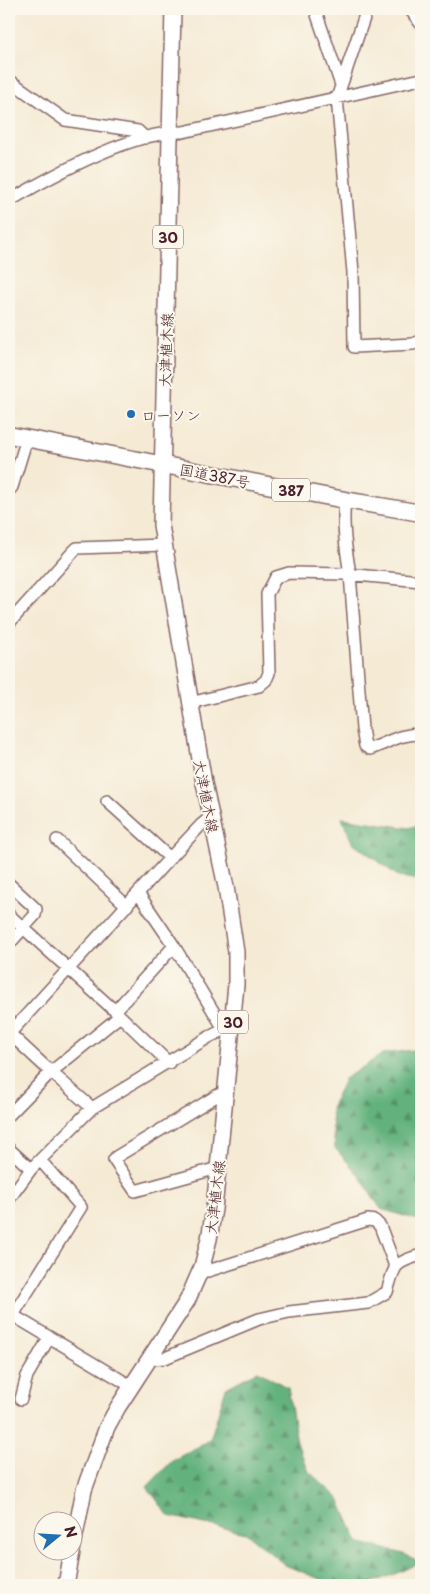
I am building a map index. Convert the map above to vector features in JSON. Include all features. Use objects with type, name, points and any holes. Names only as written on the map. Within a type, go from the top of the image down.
[{"type":"highway","name":"国道387号","points":[[9,435],[421,513]]},
{"type":"main road","name":"大津植木線","points":[[80,1512],[84,1490],[107,1427],[131,1386],[187,1301],[200,1271],[209,1239],[218,1168],[226,1094],[228,1027],[236,985],[236,952],[226,886],[204,783],[161,526],[173,9]]},
{"type":"main road","name":"大津植木線","points":[[66,1585],[70,1562]]},
{"type":"street","points":[[315,9],[341,85]]},
{"type":"street","points":[[367,9],[337,98],[353,272],[354,347],[413,344],[421,341]]},
{"type":"street","points":[[410,9],[421,24]]},
{"type":"street","points":[[9,200],[43,181],[94,157],[145,138],[171,132],[183,132],[421,79]]},
{"type":"street","points":[[9,80],[65,120],[138,131],[145,138]]},
{"type":"street","points":[[9,490],[12,487],[27,438]]},
{"type":"street","points":[[345,500],[343,513],[346,554],[350,574],[359,701],[365,746],[370,749],[394,738],[410,734],[421,734]]},
{"type":"street","points":[[9,623],[77,548],[164,545]]},
{"type":"street","points":[[190,703],[259,686],[266,680],[269,673],[267,594],[276,577],[289,573],[350,574],[421,582]]},
{"type":"street","points":[[107,801],[170,858]]},
{"type":"street","points":[[92,1108],[9,1034],[170,858],[211,817]]},
{"type":"street","points":[[56,840],[127,906]]},
{"type":"street","points":[[9,884],[36,909],[35,915],[9,944]]},
{"type":"street","points":[[9,1199],[31,1169],[92,1108],[228,1027],[138,893]]},
{"type":"street","points":[[9,915],[169,1063]]},
{"type":"street","points":[[9,1116],[51,1072],[117,1013],[174,946]]},
{"type":"street","points":[[218,1168],[135,1191],[114,1160],[116,1156],[190,1112],[218,1096],[226,1094]]},
{"type":"street","points":[[9,1149],[31,1169]]},
{"type":"street","points":[[40,1160],[81,1207],[11,1314],[131,1386]]},
{"type":"street","points":[[150,1358],[164,1358],[259,1319],[290,1312],[368,1303],[387,1292],[394,1266],[380,1226],[375,1221],[368,1220],[208,1271],[200,1271]]},
{"type":"street","points":[[394,1266],[402,1260],[421,1254]]},
{"type":"street","points":[[21,1399],[27,1376],[49,1338]]},
{"type":"green space","points":[[342,818],[409,828],[421,824],[421,881],[398,876],[352,842]]},
{"type":"green space","points":[[421,1049],[421,1221],[381,1209],[358,1174],[335,1148],[331,1109],[344,1079],[383,1054]]},
{"type":"green space","points":[[258,1371],[288,1388],[297,1443],[309,1472],[339,1499],[358,1542],[404,1554],[420,1562],[366,1585],[335,1585],[285,1565],[246,1533],[169,1516],[147,1487],[172,1461],[210,1440],[226,1388]]},
{"type":"place","name":"ローソン","points":[[131,414]]}]
